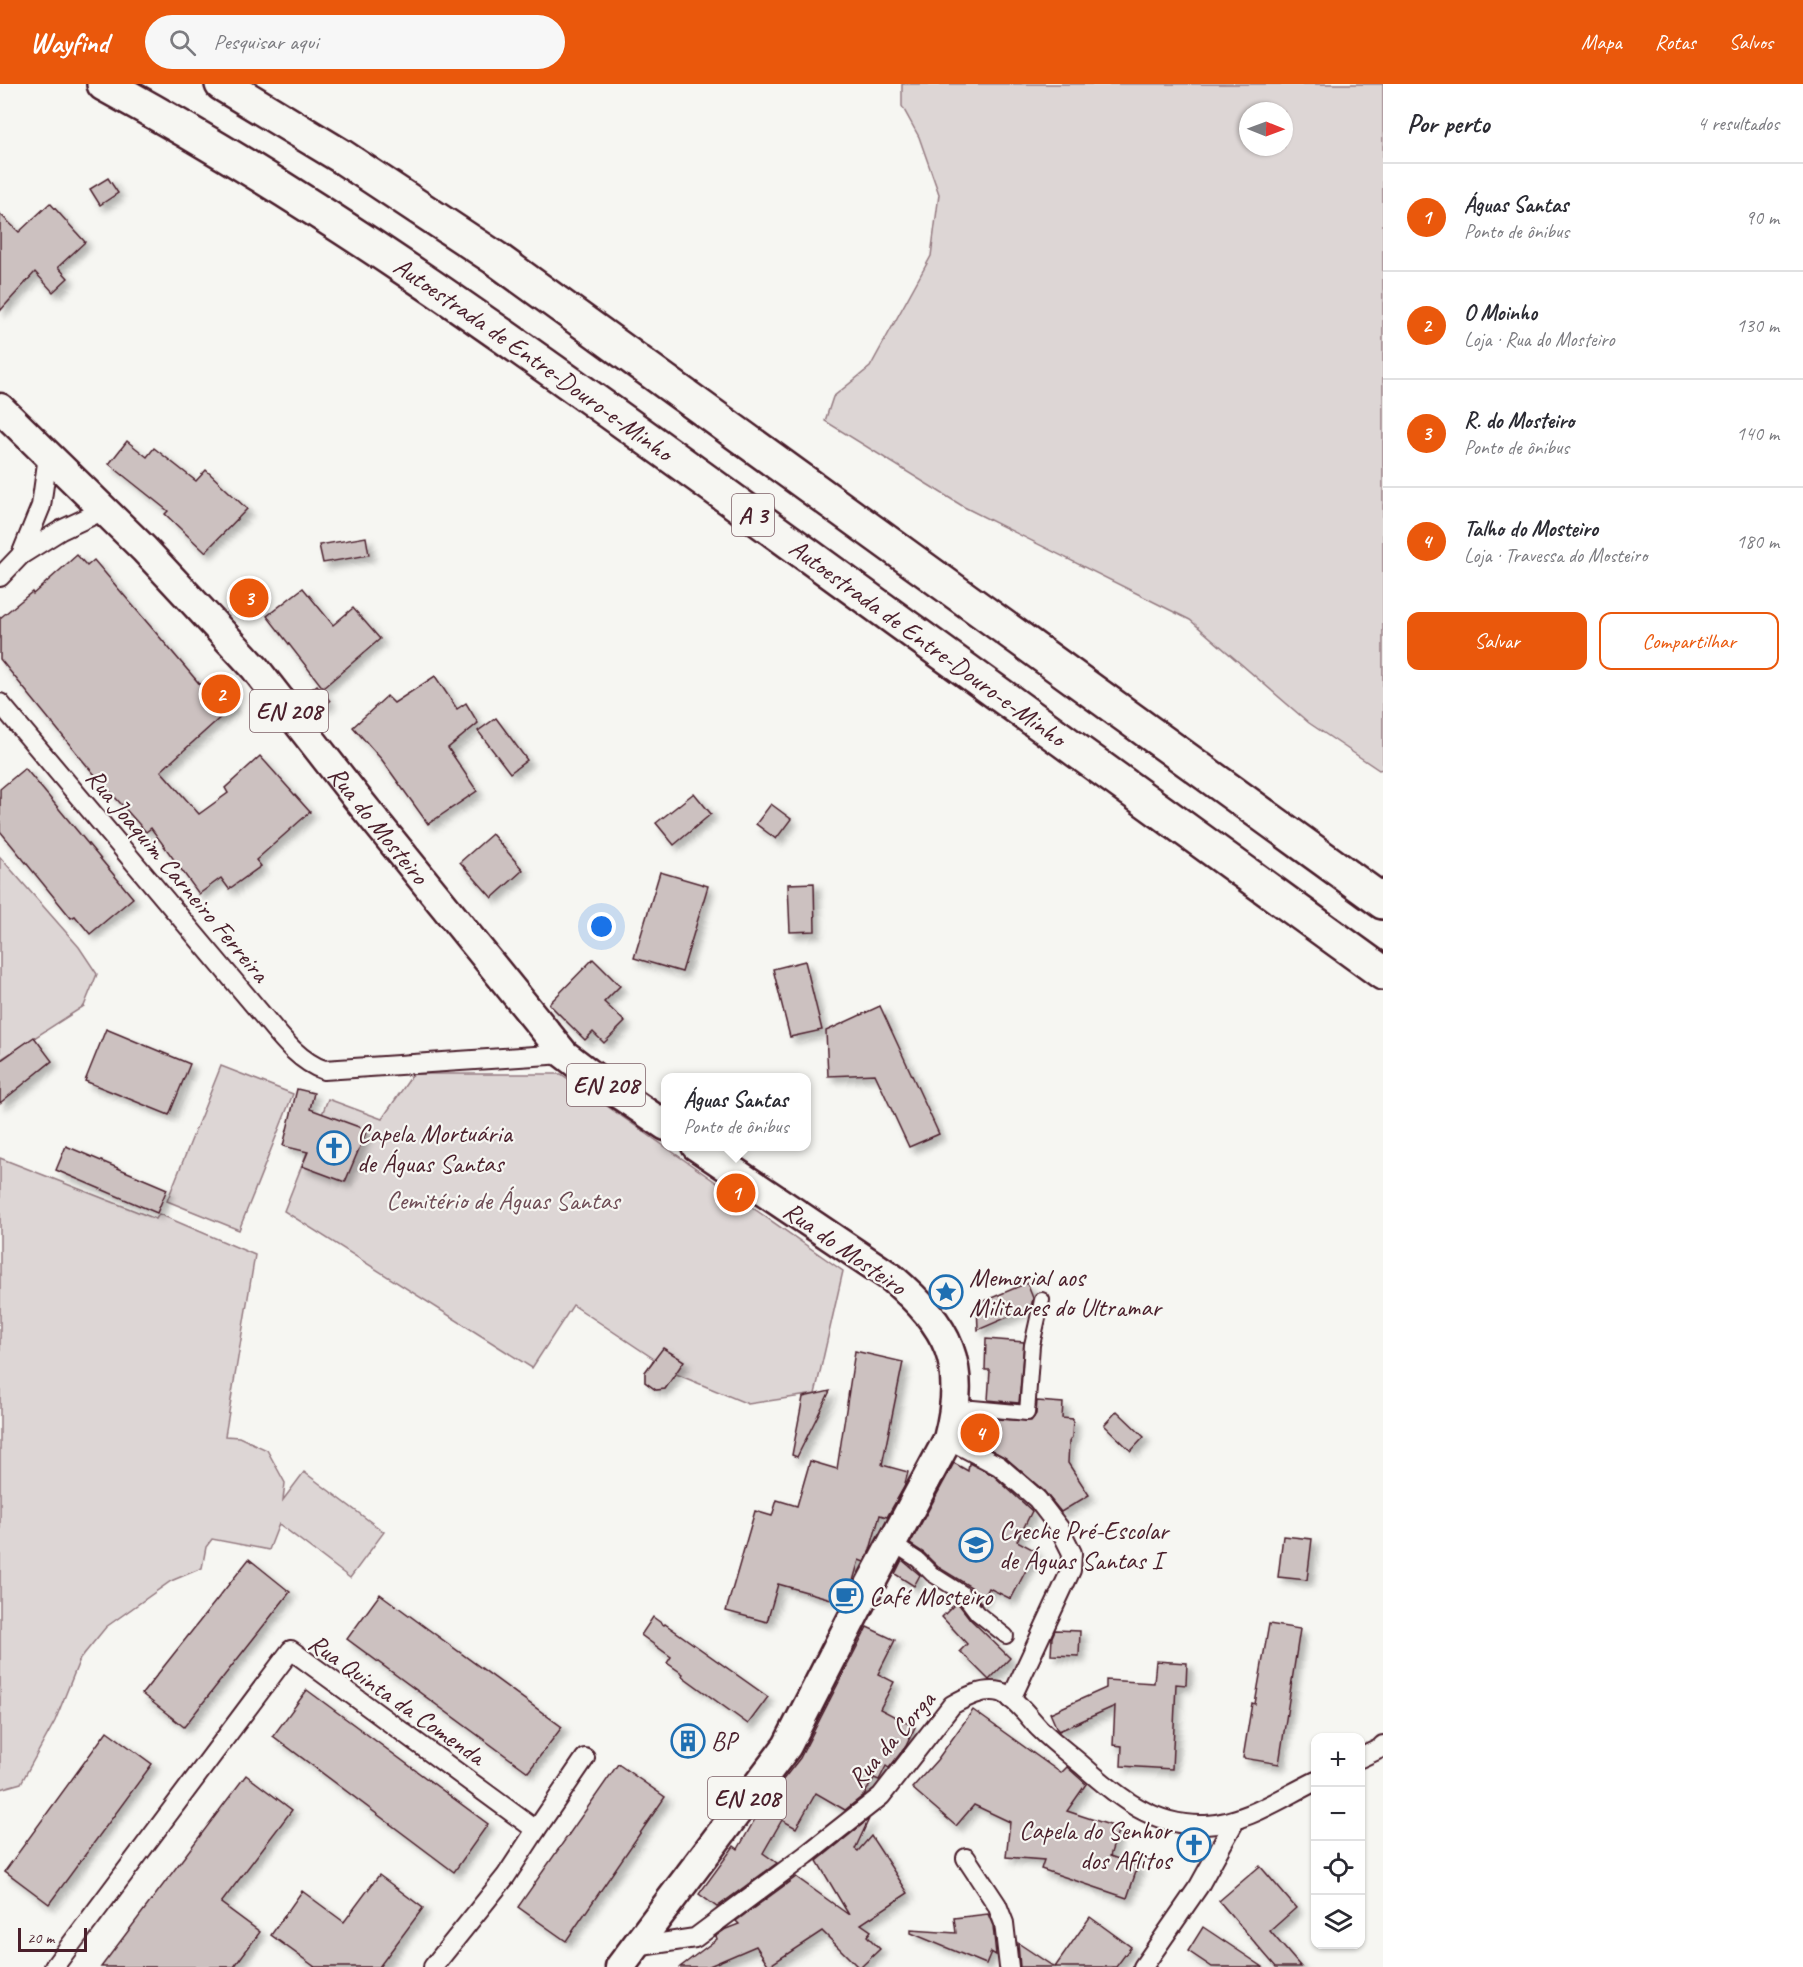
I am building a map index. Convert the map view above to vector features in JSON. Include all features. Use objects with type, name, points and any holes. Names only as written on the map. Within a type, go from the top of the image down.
[{"type":"highway","name":"Autoestrada de Entre-Douro-e-Minho","points":[[104,84],[229,155],[417,275],[597,402],[1383,973]]},
{"type":"highway","name":"A 3","points":[[222,84],[350,162],[495,258],[1383,902]]},
{"type":"main road","name":"Rua do Mosteiro","points":[[0,408],[144,549],[255,668],[564,1054],[661,1122]]},
{"type":"main road","name":"Rua do Mosteiro","points":[[628,1957],[787,1746],[948,1439],[956,1411],[957,1380],[949,1347],[934,1319],[915,1298],[892,1278],[703,1151]]},
{"type":"street","points":[[21,555],[41,506],[48,456]]},
{"type":"street","points":[[0,577],[21,555],[61,530],[104,510]]},
{"type":"street","name":"Rua Joaquim Carneiro Ferreira","points":[[0,703],[288,1044],[315,1067],[324,1070],[564,1054]]},
{"type":"street","points":[[956,1411],[973,1408],[1027,1413],[1032,1345],[1042,1300]]},
{"type":"street","points":[[948,1439],[999,1466],[1037,1499],[1060,1529],[1072,1553],[1071,1570],[1011,1699],[1041,1730],[1118,1797],[1138,1808],[1178,1824],[1207,1825],[1235,1821],[1311,1783]]},
{"type":"street","points":[[892,1543],[918,1560],[932,1574],[962,1593],[977,1613],[1006,1636]]},
{"type":"street","name":"Rua Quinta da Comenda","points":[[54,1967],[291,1650],[536,1830]]},
{"type":"street","name":"Rua da Corga","points":[[628,1957],[695,1938],[806,1856],[881,1797],[952,1705],[967,1696],[984,1692],[1001,1692],[1011,1699]]},
{"type":"street","points":[[1365,1756],[1379,1749],[1383,1744]]},
{"type":"street","points":[[433,1967],[506,1876],[585,1758]]},
{"type":"street","points":[[1143,1967],[1199,1886],[1235,1821]]},
{"type":"street","points":[[966,1858],[997,1905],[1004,1923],[1009,1967]]},
{"type":"green space","points":[[902,84],[1383,84],[1383,769],[1379,770],[1309,723],[1190,620],[964,507],[825,421],[833,397],[870,367],[931,256],[939,194],[919,137],[902,106]]},
{"type":"green space","points":[[0,857],[79,947],[97,974],[84,1006],[0,1060]]},
{"type":"green space","points":[[221,1066],[293,1094],[239,1230],[167,1201]]},
{"type":"green space","name":"Cemitério de Águas Santas","points":[[413,1074],[561,1074],[661,1144],[661,1151],[671,1151],[843,1271],[815,1394],[748,1404],[676,1374],[665,1389],[656,1390],[645,1382],[645,1372],[654,1359],[573,1305],[532,1368],[284,1211],[328,1099],[382,1119]]},
{"type":"green space","points":[[0,1158],[156,1219],[159,1214],[255,1255],[225,1436],[239,1437],[267,1450],[285,1483],[283,1500],[304,1472],[384,1532],[350,1578],[279,1524],[269,1550],[212,1539],[206,1547],[202,1568],[171,1581],[106,1627],[80,1659],[55,1721],[21,1783],[0,1789]]},
{"type":"building","points":[[108,178],[118,193],[100,205],[90,189]]},
{"type":"building","points":[[50,203],[85,242],[58,267],[68,278],[53,292],[35,272],[0,311],[0,214],[19,232]]},
{"type":"building","points":[[127,441],[147,457],[154,448],[196,481],[206,470],[247,509],[205,552],[165,514],[168,511],[109,464]]},
{"type":"building","points":[[366,537],[369,555],[323,563],[319,545]]},
{"type":"building","points":[[77,555],[87,566],[94,560],[203,688],[209,681],[234,705],[161,771],[199,814],[228,793],[225,788],[260,756],[310,812],[256,860],[261,866],[229,889],[221,878],[199,894],[151,828],[146,832],[88,767],[0,659],[0,618],[32,592],[33,594]]},
{"type":"building","points":[[303,588],[333,625],[353,608],[380,639],[323,688],[267,616]]},
{"type":"building","points":[[435,676],[457,709],[466,703],[478,723],[448,748],[477,791],[428,824],[382,760],[353,727],[387,696],[394,703]]},
{"type":"building","points":[[317,685],[330,701],[313,713],[301,697]]},
{"type":"building","points":[[496,718],[527,760],[510,773],[478,731]]},
{"type":"building","points":[[25,768],[133,898],[90,934],[75,916],[71,918],[0,831],[0,789]]},
{"type":"building","points":[[694,793],[711,814],[674,845],[656,823]]},
{"type":"building","points":[[771,804],[791,819],[776,839],[756,824]]},
{"type":"building","points":[[492,834],[523,870],[492,898],[460,862]]},
{"type":"building","points":[[660,872],[708,886],[682,972],[634,958]]},
{"type":"building","points":[[814,883],[815,931],[790,932],[788,884]]},
{"type":"building","points":[[593,959],[620,986],[604,1002],[625,1022],[604,1043],[593,1032],[585,1040],[549,1004]]},
{"type":"building","points":[[805,961],[822,1030],[790,1037],[773,969]]},
{"type":"building","points":[[880,1006],[939,1134],[909,1147],[875,1074],[828,1076],[826,1031]]},
{"type":"building","points":[[106,1029],[190,1064],[169,1115],[85,1081]]},
{"type":"building","points":[[34,1037],[52,1061],[0,1103],[0,1061]]},
{"type":"building","name":"Capela Mortuária de Águas Santas","points":[[297,1089],[314,1093],[310,1109],[367,1130],[345,1182],[302,1166],[308,1152],[283,1146]]},
{"type":"building","points":[[66,1146],[167,1189],[157,1213],[56,1170]]},
{"type":"building","points":[[1027,1283],[1033,1298],[1031,1307],[978,1330],[977,1304]]},
{"type":"building","points":[[986,1339],[1024,1342],[1019,1403],[988,1400],[990,1370],[985,1370]]},
{"type":"building","points":[[663,1348],[684,1361],[665,1389],[656,1390],[645,1382],[645,1372]]},
{"type":"building","points":[[855,1351],[903,1362],[882,1465],[908,1472],[904,1487],[887,1517],[880,1515],[870,1550],[864,1562],[859,1560],[853,1581],[842,1602],[778,1584],[767,1622],[726,1611],[755,1511],[772,1516],[777,1500],[797,1506],[810,1461],[837,1469]]},
{"type":"building","points":[[830,1391],[797,1457],[792,1455],[803,1397]]},
{"type":"building","points":[[1037,1401],[1063,1403],[1062,1418],[1073,1419],[1068,1463],[1089,1495],[1061,1512],[1044,1491],[1006,1458],[970,1438],[970,1433],[979,1418],[1031,1421],[1036,1414]]},
{"type":"building","points":[[1117,1411],[1144,1437],[1131,1451],[1104,1425]]},
{"type":"building","points":[[954,1463],[968,1471],[969,1463],[993,1475],[1032,1511],[1017,1541],[1036,1551],[1011,1599],[989,1588],[981,1603],[970,1589],[971,1587],[938,1567],[924,1553],[910,1544]]},
{"type":"building","points":[[1283,1536],[1312,1539],[1307,1580],[1278,1577]]},
{"type":"building","points":[[249,1559],[290,1592],[184,1727],[142,1694]]},
{"type":"building","points":[[902,1560],[920,1575],[914,1586],[895,1574]]},
{"type":"building","points":[[380,1594],[562,1727],[528,1772],[347,1639]]},
{"type":"building","points":[[957,1602],[970,1619],[1010,1658],[989,1680],[960,1651],[967,1644],[942,1617]]},
{"type":"building","points":[[653,1617],[768,1697],[748,1724],[682,1676],[683,1674],[667,1663],[671,1657],[641,1635]]},
{"type":"building","points":[[1269,1624],[1300,1629],[1279,1764],[1243,1758]]},
{"type":"building","points":[[867,1627],[895,1640],[878,1674],[894,1682],[880,1709],[915,1727],[906,1746],[889,1768],[886,1766],[879,1780],[874,1778],[864,1795],[845,1810],[816,1793],[796,1828],[782,1820],[763,1853],[777,1863],[717,1907],[699,1894],[734,1846],[738,1849],[763,1805],[800,1758]]},
{"type":"building","points":[[1055,1630],[1080,1631],[1079,1656],[1051,1655],[1052,1637]]},
{"type":"building","points":[[1156,1661],[1187,1663],[1186,1685],[1176,1684],[1172,1769],[1121,1766],[1122,1746],[1113,1745],[1115,1706],[1059,1731],[1057,1729],[1050,1713],[1106,1688],[1106,1680],[1154,1683]]},
{"type":"building","points":[[307,1690],[488,1824],[454,1872],[273,1736]]},
{"type":"building","points":[[973,1710],[1061,1773],[1067,1767],[1086,1784],[1067,1811],[1119,1828],[1110,1856],[1138,1866],[1127,1898],[1041,1869],[1044,1860],[1006,1857],[1010,1822],[974,1805],[956,1826],[912,1788],[937,1760]]},
{"type":"building","points":[[107,1731],[152,1764],[49,1904],[5,1871]]},
{"type":"building","points":[[618,1764],[665,1797],[566,1941],[518,1907]]},
{"type":"building","points":[[246,1775],[292,1810],[221,1903],[260,1932],[234,1967],[101,1967]]},
{"type":"building","points":[[869,1819],[855,1849],[858,1851],[871,1836],[908,1893],[861,1924],[871,1931],[867,1936],[880,1949],[861,1967],[858,1967],[822,1931],[769,1966],[756,1946],[707,1967],[680,1967],[717,1939],[716,1936],[739,1924],[736,1921],[796,1877],[849,1915],[817,1861]]},
{"type":"building","points":[[1260,1866],[1296,1908],[1270,1931],[1301,1967],[1276,1967],[1219,1901]]},
{"type":"building","points":[[379,1875],[423,1908],[379,1967],[315,1967],[271,1935],[302,1891],[344,1922]]},
{"type":"building","points":[[988,1914],[993,1926],[996,1955],[991,1952],[986,1964],[911,1933],[911,1930],[956,1933],[954,1918]]},
{"type":"building","points":[[1090,1917],[1131,1947],[1116,1967],[1055,1967]]},
{"type":"building","points":[[1203,1927],[1263,1967],[1212,1967],[1188,1951]]},
{"type":"building","points":[[1018,1943],[1054,1967],[1020,1967]]},
{"type":"place","name":"R. do Mosteiro","points":[[249,598]]},
{"type":"place","name":"O Moinho","points":[[221,694]]},
{"type":"place","name":"Capela Mortuária de Águas Santas","points":[[334,1148]]},
{"type":"place","name":"Águas Santas","points":[[736,1193]]},
{"type":"place","name":"Memorial aos Militares do Ultramar","points":[[946,1292]]},
{"type":"place","name":"Talho do Mosteiro","points":[[980,1433]]},
{"type":"place","name":"Creche Pré-Escolar de Águas Santas I","points":[[976,1545]]},
{"type":"place","name":"Café Mosteiro","points":[[846,1596]]},
{"type":"place","name":"BP","points":[[688,1741]]},
{"type":"place","name":"Capela do Senhor dos Aflitos","points":[[1194,1845]]}]
